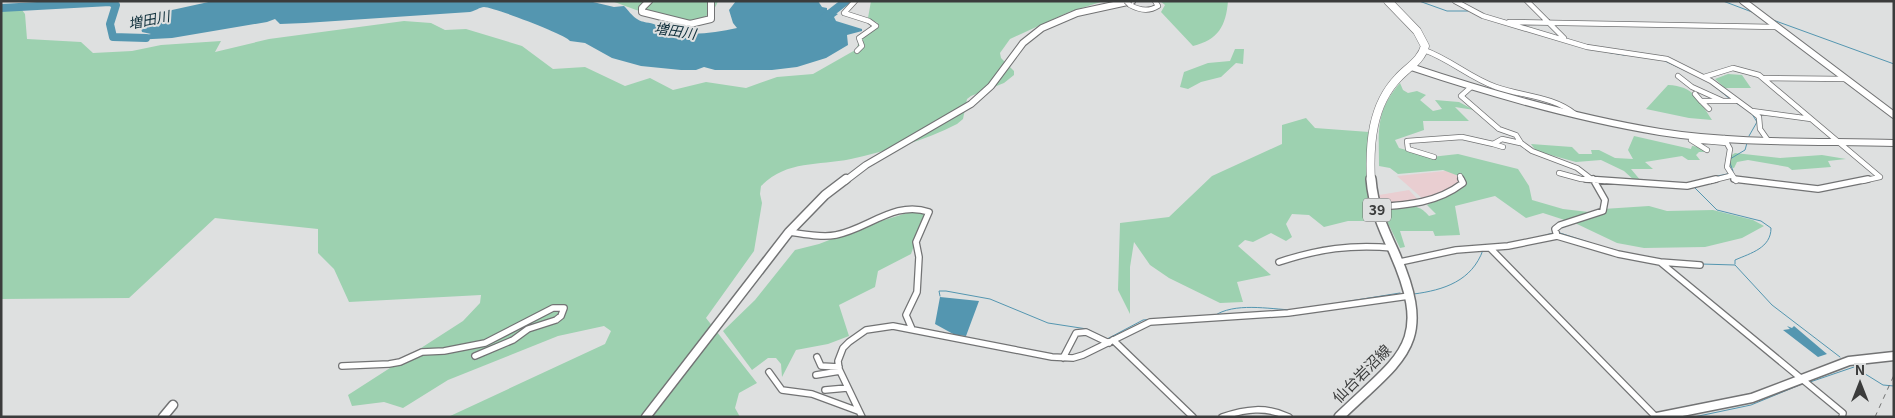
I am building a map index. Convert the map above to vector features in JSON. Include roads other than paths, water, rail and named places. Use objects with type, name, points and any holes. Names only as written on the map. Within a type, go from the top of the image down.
[{"type":"main road","points":[[1388,1],[1420,36],[1424,50]]},
{"type":"main road","name":"仙台岩沼線","points":[[1339,417],[1392,365],[1408,346],[1412,329],[1409,296],[1400,262],[1376,207],[1371,171],[1375,116],[1391,85],[1424,50]]},
{"type":"street","points":[[649,1],[642,8],[642,12],[696,24],[711,19],[711,1]]},
{"type":"street","points":[[1126,1],[1141,9],[1158,7],[1155,1]]},
{"type":"street","points":[[1455,1],[1473,12],[1571,42],[1609,51],[1658,56],[1673,61],[1704,77],[1759,117],[1760,129],[1767,139]]},
{"type":"street","points":[[1527,1],[1547,22],[1571,42]]},
{"type":"street","points":[[1743,1],[1894,115]]},
{"type":"street","points":[[851,2],[844,13],[870,21],[876,26],[859,38],[862,46],[857,51]]},
{"type":"street","points":[[646,417],[789,232],[813,206],[850,175],[960,112],[977,99],[991,86],[1016,50],[1042,28],[1082,11],[1131,3]]},
{"type":"street","points":[[1502,22],[1776,26]]},
{"type":"street","points":[[1424,50],[1443,56],[1466,74],[1482,82],[1558,105],[1576,114]]},
{"type":"street","points":[[1410,67],[1470,88],[1576,114],[1690,138],[1894,142]]},
{"type":"street","points":[[1704,77],[1733,68],[1751,71],[1764,78],[1880,177],[1867,178],[1851,184],[1812,189],[1736,181],[1730,176],[1726,162],[1730,150],[1725,140]]},
{"type":"street","points":[[1678,76],[1692,87],[1723,101]]},
{"type":"street","points":[[1764,78],[1847,80]]},
{"type":"street","points":[[1470,88],[1461,96],[1498,129],[1517,135],[1520,143]]},
{"type":"street","points":[[1695,94],[1709,109]]},
{"type":"street","points":[[1701,102],[1737,101]]},
{"type":"street","points":[[1750,110],[1784,117],[1811,119]]},
{"type":"street","points":[[1434,157],[1408,149],[1407,141],[1462,137],[1503,147]]},
{"type":"street","points":[[1690,138],[1707,150]]},
{"type":"street","points":[[1493,144],[1502,139],[1520,143],[1539,154],[1580,169],[1594,179],[1605,201],[1603,211],[1563,222],[1556,233]]},
{"type":"street","points":[[1559,172],[1572,178],[1650,185],[1693,186],[1730,176]]},
{"type":"street","points":[[1376,207],[1421,205],[1455,190],[1463,183],[1460,176]]},
{"type":"street","points":[[789,232],[810,236],[834,235],[867,221],[907,210],[921,208],[929,212],[916,242],[919,258],[917,292],[906,315],[912,329]]},
{"type":"street","points":[[1400,262],[1456,250],[1490,248],[1556,233],[1618,254],[1660,262],[1700,265]]},
{"type":"street","points":[[1279,262],[1314,250],[1344,244],[1358,243],[1394,248]]},
{"type":"street","points":[[1490,248],[1656,417],[1752,398],[1849,361],[1894,356]]},
{"type":"street","points":[[1660,262],[1843,413],[1842,417]]},
{"type":"street","points":[[860,414],[839,369],[839,356],[843,348],[856,335],[879,327],[912,329],[1063,358],[1083,355],[1150,322],[1288,313],[1398,296],[1409,296]]},
{"type":"street","points":[[342,366],[389,364],[400,362],[422,352],[444,351],[485,343],[543,315],[553,308],[564,308],[561,316],[556,320],[528,329],[513,340],[475,356]]},
{"type":"street","points":[[1063,358],[1076,333],[1086,332],[1111,342],[1193,417]]},
{"type":"street","points":[[817,357],[820,366],[839,369]]},
{"type":"street","points":[[816,375],[839,369]]},
{"type":"street","points":[[769,372],[782,390],[812,394],[860,414]]},
{"type":"street","points":[[825,390],[847,388]]},
{"type":"street","points":[[163,417],[173,405]]},
{"type":"street","points":[[1222,417],[1245,409],[1258,408],[1272,410],[1289,417]]},
{"type":"water","points":[[213,1],[593,2],[614,7],[624,6],[633,16],[641,21],[674,32],[695,34],[737,28],[733,23],[729,10],[736,1],[818,1],[822,7],[838,14],[834,17],[836,21],[862,29],[862,31],[847,35],[848,45],[826,58],[797,67],[772,70],[715,70],[704,67],[696,70],[681,70],[641,66],[612,58],[585,43],[570,41],[557,33],[501,11],[484,7],[470,12],[305,23],[280,24],[275,19],[172,38],[133,40],[135,37],[151,34],[142,32],[141,28],[172,10]]},
{"type":"water","points":[[940,297],[979,301],[966,336],[955,335],[935,324]]},
{"type":"water","points":[[1787,326],[1792,328],[1794,326],[1827,354],[1818,357],[1783,330],[1790,329]]},
{"type":"waterway","name":"増田川","points":[[824,18],[846,1]]},
{"type":"waterway","points":[[1419,1],[1447,11],[1468,11]]},
{"type":"waterway","points":[[1723,1],[1752,12]]},
{"type":"waterway","name":"増田川","points":[[1,8],[110,2],[116,5],[110,24],[113,37],[146,38]]},
{"type":"waterway","points":[[1773,20],[1894,64]]},
{"type":"waterway","points":[[1606,52],[1624,55]]},
{"type":"waterway","points":[[1665,61],[1695,75]]},
{"type":"waterway","points":[[1712,84],[1730,99]]},
{"type":"waterway","points":[[1736,103],[1743,107]]},
{"type":"waterway","points":[[1749,136],[1757,122],[1752,114]]},
{"type":"waterway","points":[[1730,159],[1745,150],[1747,143]]},
{"type":"waterway","points":[[1730,163],[1733,171]]},
{"type":"waterway","points":[[1708,178],[1727,174]]},
{"type":"waterway","points":[[1695,188],[1717,210],[1761,221],[1771,228],[1768,240],[1764,245],[1735,260],[1735,264]]},
{"type":"waterway","points":[[1536,238],[1553,233]]},
{"type":"waterway","points":[[1560,233],[1594,244]]},
{"type":"waterway","points":[[1612,249],[1620,252]]},
{"type":"waterway","points":[[1414,294],[1436,290],[1456,282],[1472,269],[1483,250]]},
{"type":"waterway","points":[[1701,264],[1735,265],[1772,305],[1840,357]]},
{"type":"waterway","points":[[940,296],[939,291],[946,291],[990,299],[1048,323],[1087,329],[1107,339],[1143,320],[1168,318]]},
{"type":"waterway","points":[[1338,303],[1400,293]]},
{"type":"waterway","points":[[1214,316],[1231,309],[1241,308],[1292,310]]},
{"type":"waterway","points":[[1810,382],[1854,367],[1883,385],[1894,386]]},
{"type":"waterway","points":[[1694,417],[1751,405],[1802,384]]},
{"type":"railway","points":[[1875,417],[1894,375]]}]
